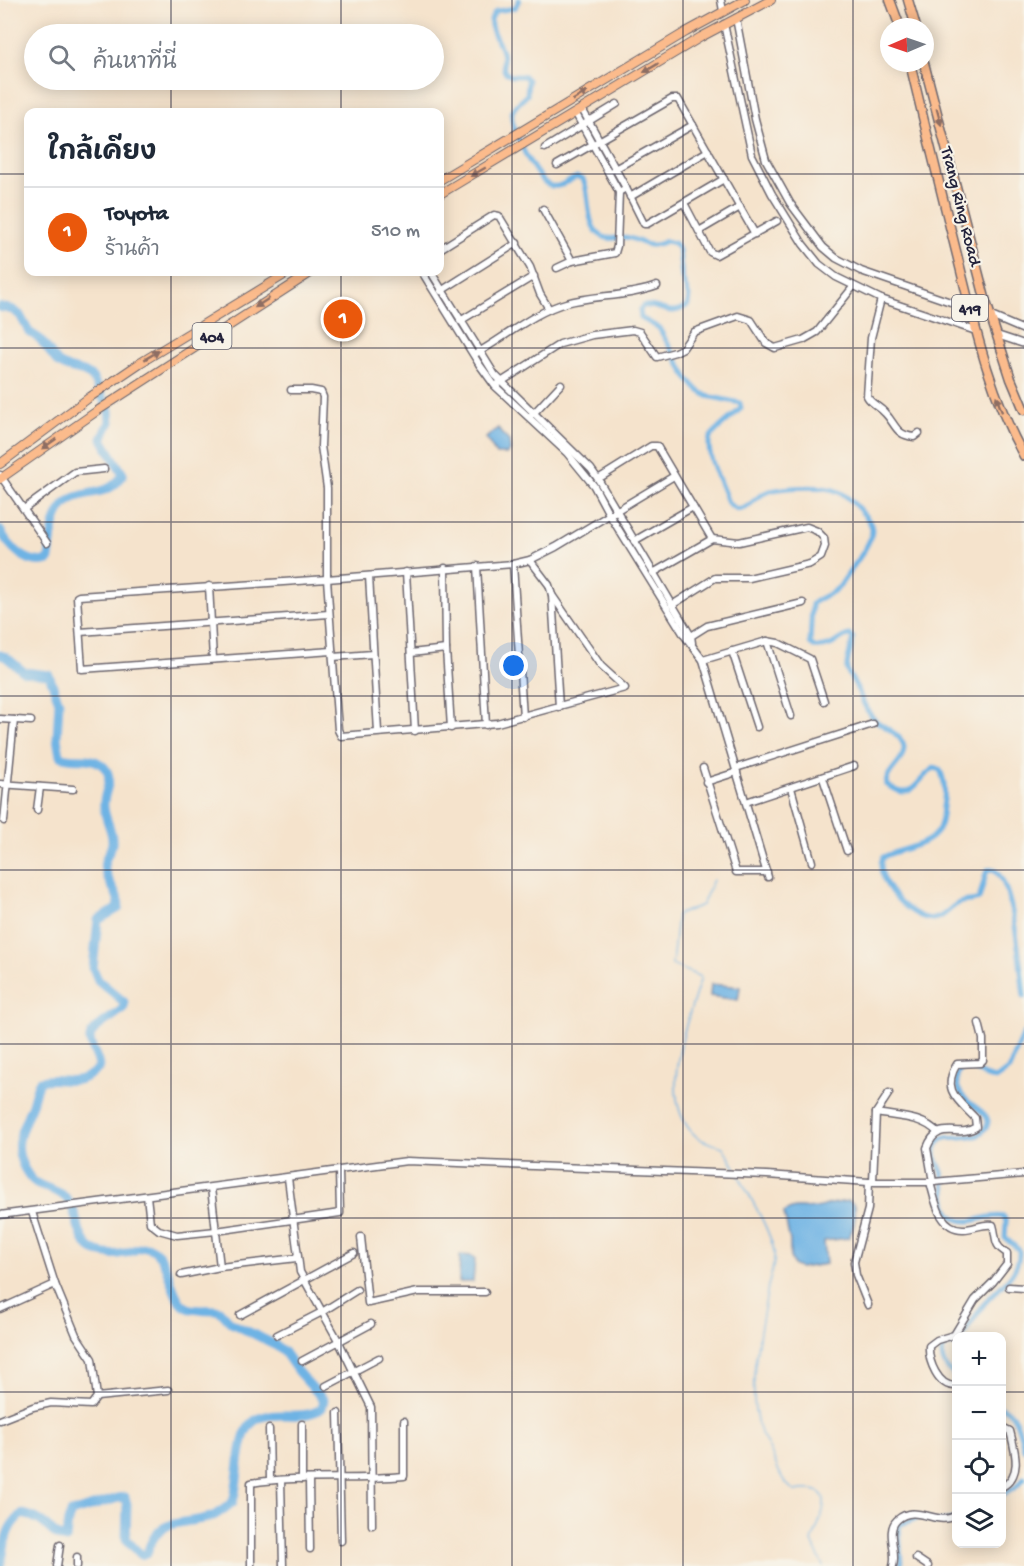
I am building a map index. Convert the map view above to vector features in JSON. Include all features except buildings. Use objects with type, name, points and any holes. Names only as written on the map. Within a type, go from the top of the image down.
[{"type":"highway","points":[[890,0],[897,18]]},
{"type":"highway","points":[[895,0],[899,18]]},
{"type":"highway","points":[[908,0],[913,18]]},
{"type":"highway","name":"Trang Ring Road","points":[[912,72],[989,376],[1003,415],[1024,456]]},
{"type":"highway","name":"Trang Ring Road","points":[[926,72],[991,316],[1011,379],[1024,410]]},
{"type":"main road","points":[[444,178],[686,32],[745,0]]},
{"type":"main road","points":[[444,192],[724,24],[771,0]]},
{"type":"main road","points":[[723,11],[736,18]]},
{"type":"main road","points":[[723,11],[724,24]]},
{"type":"main road","name":"404","points":[[0,464],[90,397],[223,311],[283,276]]},
{"type":"main road","name":"404","points":[[1,477],[113,400],[306,276]]},
{"type":"street","points":[[721,0],[723,11]]},
{"type":"street","points":[[736,18],[755,119],[766,160],[774,177],[806,226],[823,247],[846,265],[882,280],[991,316],[1024,330]]},
{"type":"street","points":[[724,24],[752,155],[760,174],[803,244],[819,264],[853,287],[881,299],[976,331]]},
{"type":"street","points":[[557,165],[675,98],[680,102],[755,234]]},
{"type":"street","points":[[545,148],[617,104]]},
{"type":"street","points":[[579,112],[589,121],[644,224],[724,179]]},
{"type":"street","points":[[557,268],[572,261],[611,255],[617,250],[619,192],[582,125],[579,112]]},
{"type":"street","points":[[609,173],[693,125]]},
{"type":"street","points":[[630,197],[708,151]]},
{"type":"street","points":[[619,192],[626,188]]},
{"type":"street","points":[[684,203],[710,252],[716,255],[777,221]]},
{"type":"street","points":[[699,231],[740,207]]},
{"type":"street","points":[[543,209],[572,261]]},
{"type":"street","points":[[444,247],[497,214],[517,243],[549,309]]},
{"type":"street","points":[[436,294],[517,243]]},
{"type":"street","points":[[425,276],[454,325],[498,384],[582,469],[703,660],[767,874],[736,872],[703,768]]},
{"type":"street","points":[[434,276],[461,320],[477,353]]},
{"type":"street","points":[[454,325],[534,276]]},
{"type":"street","points":[[477,353],[549,309],[566,303],[636,293],[657,286]]},
{"type":"street","points":[[498,384],[560,344],[592,335],[633,330],[640,332],[657,357],[662,357],[684,348],[694,332],[738,316],[751,320],[766,343],[775,348],[803,340],[817,332],[853,287]]},
{"type":"street","points":[[881,299],[871,338],[867,396],[870,402],[885,412],[896,430],[910,437],[919,433]]},
{"type":"street","points":[[997,335],[1024,344]]},
{"type":"street","points":[[498,384],[533,414],[598,479],[612,513],[634,541],[690,640]]},
{"type":"street","points":[[533,414],[561,384]]},
{"type":"street","points":[[291,390],[321,392],[323,397],[321,446],[327,488],[327,579],[338,730],[341,736],[486,725],[625,688],[601,666],[552,595]]},
{"type":"street","points":[[598,479],[657,446],[712,539]]},
{"type":"street","points":[[24,509],[75,472],[104,469]]},
{"type":"street","points":[[373,654],[213,659],[82,669],[78,596],[513,564],[530,560],[556,547],[674,476]]},
{"type":"street","points":[[1,477],[47,543]]},
{"type":"street","points":[[634,541],[693,507]]},
{"type":"street","points":[[653,573],[712,539],[739,542],[807,527],[817,531],[824,538],[825,546],[821,557],[810,564],[749,578],[715,578],[672,605]]},
{"type":"street","points":[[530,560],[549,585],[552,595],[558,707]]},
{"type":"street","points":[[513,564],[523,717]]},
{"type":"street","points":[[477,566],[486,725]]},
{"type":"street","points":[[445,568],[446,649],[451,728]]},
{"type":"street","points":[[406,572],[415,731]]},
{"type":"street","points":[[369,576],[378,732]]},
{"type":"street","points":[[209,586],[213,659]]},
{"type":"street","points":[[690,640],[708,626],[803,603]]},
{"type":"street","points":[[80,632],[329,614]]},
{"type":"street","points":[[703,660],[767,640],[778,643],[810,659],[824,701]]},
{"type":"street","points":[[767,640],[791,716]]},
{"type":"street","points":[[411,653],[446,649]]},
{"type":"street","points":[[732,651],[757,727]]},
{"type":"street","points":[[0,719],[31,721]]},
{"type":"street","points":[[4,821],[14,720]]},
{"type":"street","points":[[706,782],[873,724]]},
{"type":"street","points":[[746,802],[854,766]]},
{"type":"street","points":[[823,778],[847,850]]},
{"type":"street","points":[[0,784],[73,789]]},
{"type":"street","points":[[37,810],[40,787]]},
{"type":"street","points":[[791,788],[812,862]]},
{"type":"street","points":[[956,1332],[975,1300],[1007,1264],[1007,1253],[999,1249],[994,1241],[993,1224],[962,1230],[946,1222],[937,1209],[927,1148],[938,1133],[944,1130],[969,1130],[976,1127],[975,1118],[950,1088],[950,1075],[957,1064],[980,1063],[983,1060],[983,1039],[979,1023]]},
{"type":"street","points":[[868,1305],[856,1275],[854,1262],[867,1218],[876,1113],[889,1093]]},
{"type":"street","points":[[876,1113],[922,1121],[938,1133]]},
{"type":"street","points":[[0,1215],[407,1161],[750,1174],[871,1182],[932,1182],[1024,1174]]},
{"type":"street","points":[[147,1196],[150,1223],[159,1230],[177,1235],[216,1231],[340,1213],[339,1171]]},
{"type":"street","points":[[288,1178],[300,1272],[339,1342],[371,1407],[372,1525]]},
{"type":"street","points":[[212,1188],[220,1267]]},
{"type":"street","points":[[0,1420],[33,1407],[51,1403],[91,1405],[97,1397],[92,1359],[76,1335],[55,1284],[32,1212]]},
{"type":"street","points":[[361,1237],[368,1303],[418,1292],[485,1292]]},
{"type":"street","points":[[240,1315],[354,1253]]},
{"type":"street","points":[[181,1275],[220,1267],[297,1258]]},
{"type":"street","points":[[0,1309],[55,1284]]},
{"type":"street","points":[[1009,1287],[1024,1288]]},
{"type":"street","points":[[277,1335],[322,1312],[357,1290]]},
{"type":"street","points":[[302,1361],[371,1324]]},
{"type":"street","points":[[952,1336],[937,1340],[929,1346],[928,1353],[934,1371],[952,1386]]},
{"type":"street","points":[[326,1386],[379,1358]]},
{"type":"street","points":[[97,1397],[168,1390]]},
{"type":"street","points":[[338,1413],[340,1541]]},
{"type":"street","points":[[251,1566],[251,1483],[270,1480],[372,1479],[404,1476],[404,1422]]},
{"type":"street","points":[[302,1424],[310,1549]]},
{"type":"street","points":[[269,1429],[270,1480]]},
{"type":"street","points":[[1006,1430],[1010,1431],[1016,1453],[1016,1471],[1006,1485]]},
{"type":"street","points":[[282,1480],[283,1566]]},
{"type":"street","points":[[892,1566],[894,1547],[891,1533],[899,1518],[915,1512],[939,1519],[952,1518]]},
{"type":"street","points":[[57,1566],[60,1545]]},
{"type":"street","points":[[77,1557],[77,1566]]},
{"type":"street","points":[[916,1558],[928,1566]]},
{"type":"water","points":[[498,428],[509,441],[510,451],[507,454],[496,454],[486,438]]},
{"type":"water","points":[[711,984],[740,987],[738,1000],[710,996]]},
{"type":"water","points":[[849,1201],[855,1205],[854,1226],[848,1238],[824,1241],[826,1264],[800,1268],[794,1266],[790,1257],[790,1241],[784,1213],[796,1208],[816,1208]]},
{"type":"water","points":[[460,1255],[475,1258],[473,1282],[459,1282]]},
{"type":"waterway","points":[[519,0],[515,8],[496,11],[491,21],[502,52],[505,72],[511,76],[524,76],[528,80],[527,95],[516,105],[512,113],[519,141],[545,183],[555,186],[577,177],[583,179],[590,217],[596,231],[602,236],[605,238],[627,237],[652,245],[666,241],[674,243],[679,250],[682,278],[689,296],[688,305],[675,311],[643,306],[640,310],[641,318],[659,328],[688,379],[698,390],[707,396],[740,403],[741,408],[715,431],[709,441],[714,468],[728,503],[740,509],[770,491],[786,488],[824,488],[845,495],[870,522],[872,530],[868,543],[840,586],[812,604],[810,643],[814,647],[822,647],[846,636],[850,635],[853,638],[847,662],[849,675],[871,715],[903,742],[902,757],[889,774],[886,784],[895,790],[908,791],[934,768],[940,770],[943,779],[942,819],[938,830],[927,841],[883,857],[881,866],[883,876],[895,896],[904,905],[924,917],[933,919],[940,917],[960,903],[979,899],[987,870],[993,869],[1007,891],[1015,928],[1024,996]]},
{"type":"waterway","points":[[0,307],[13,310],[20,315],[29,332],[40,339],[58,363],[92,377],[109,410],[110,422],[102,439],[123,474],[112,487],[77,497],[64,505],[56,519],[49,560],[34,561],[20,554],[8,543],[0,530]]},
{"type":"waterway","points":[[0,655],[6,657],[24,672],[49,675],[59,702],[57,738],[60,756],[96,761],[108,773],[104,807],[112,843],[104,866],[119,902],[119,908],[98,920],[93,968],[98,980],[124,1002],[124,1007],[98,1026],[91,1035],[90,1040],[99,1068],[91,1075],[76,1080],[40,1081],[20,1137],[20,1160],[33,1181],[67,1199],[83,1238],[91,1249],[112,1254],[125,1253],[144,1247],[151,1248],[165,1265],[174,1291],[182,1304],[192,1309],[220,1311],[231,1323],[274,1344],[284,1352],[298,1372],[324,1400],[322,1408],[312,1413],[269,1416],[259,1418],[251,1424],[242,1442],[233,1502],[213,1516],[165,1527],[158,1532],[147,1553],[141,1555],[126,1539],[127,1504],[125,1497],[71,1513],[66,1539],[55,1534],[37,1519],[22,1514],[8,1532],[0,1566]]},
{"type":"waterway","points":[[713,880],[702,905],[677,915],[672,965],[701,977],[683,1037],[676,1082],[678,1103],[684,1122],[697,1137],[723,1147],[737,1171]]},
{"type":"waterway","points":[[966,1332],[984,1304],[1012,1273],[1019,1259],[1019,1250],[1005,1238],[1004,1217],[962,1221],[951,1214],[935,1149],[943,1138],[977,1136],[988,1124],[987,1117],[965,1099],[957,1086],[960,1071],[969,1068],[996,1079],[1009,1069],[1024,1033]]},
{"type":"waterway","points":[[739,1176],[763,1222],[774,1251],[758,1343],[754,1377],[755,1412],[760,1432],[786,1483],[795,1491],[810,1490],[819,1492],[823,1497],[823,1512],[812,1542],[823,1566]]},
{"type":"waterway","points":[[952,1345],[944,1347],[942,1351],[943,1360],[952,1373]]},
{"type":"waterway","points":[[1006,1409],[1014,1419],[1024,1449]]},
{"type":"waterway","points":[[1005,1494],[1024,1478]]},
{"type":"waterway","points":[[901,1566],[899,1525],[920,1517],[936,1522],[952,1520]]},
{"type":"place","name":"Toyota","points":[[343,319]]}]
